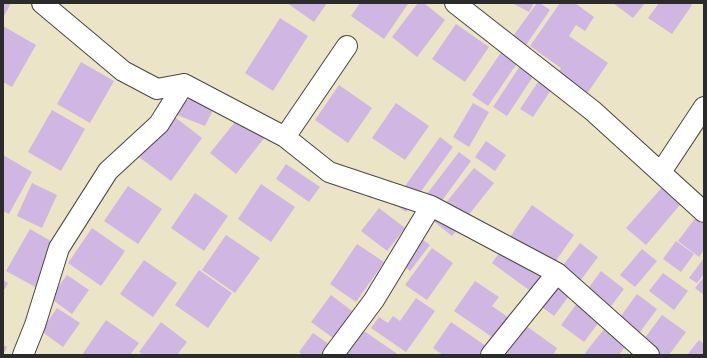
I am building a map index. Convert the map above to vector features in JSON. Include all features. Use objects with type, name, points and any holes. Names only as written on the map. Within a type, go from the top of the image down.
[{"type":"street","points":[[42,3],[123,71],[157,89],[184,84],[286,137],[328,172],[431,206],[557,273],[649,355]]},
{"type":"street","points":[[455,3],[593,111],[704,212]]},
{"type":"street","points":[[286,137],[347,46]]},
{"type":"street","points":[[23,355],[35,325],[59,248],[108,171],[159,124],[184,84]]},
{"type":"street","points":[[661,172],[704,107]]},
{"type":"street","points":[[332,355],[374,300],[431,206]]},
{"type":"street","points":[[491,355],[557,273]]},
{"type":"building","points":[[3,3],[11,3],[3,18]]},
{"type":"building","points":[[287,3],[327,3],[314,22]]},
{"type":"building","points":[[360,3],[408,4],[384,39],[351,16]]},
{"type":"building","points":[[418,3],[424,3],[445,20],[417,57],[392,37]]},
{"type":"building","points":[[512,3],[534,3],[529,12]]},
{"type":"building","points":[[537,3],[540,3],[550,10],[524,48],[511,39]]},
{"type":"building","points":[[560,3],[575,3],[594,17],[585,31],[576,25],[569,36],[608,63],[584,98],[555,77],[561,68],[530,46]]},
{"type":"building","points":[[613,3],[645,3],[633,18]]},
{"type":"building","points":[[659,3],[689,3],[692,5],[672,34],[648,18]]},
{"type":"building","points":[[280,18],[308,36],[273,91],[245,73]]},
{"type":"building","points":[[456,24],[489,47],[465,82],[432,59]]},
{"type":"building","points":[[3,26],[36,45],[12,87],[3,82]]},
{"type":"building","points":[[504,48],[520,59],[488,106],[472,95]]},
{"type":"building","points":[[81,62],[114,81],[90,123],[57,104]]},
{"type":"building","points":[[522,63],[536,72],[507,116],[493,107]]},
{"type":"building","points":[[540,79],[553,87],[533,117],[520,109]]},
{"type":"building","points":[[339,85],[372,108],[348,143],[315,120]]},
{"type":"building","points":[[197,95],[215,106],[205,126],[177,115],[183,102]]},
{"type":"building","points":[[396,103],[429,126],[405,160],[372,138]]},
{"type":"building","points":[[473,103],[489,112],[469,147],[453,137]]},
{"type":"building","points":[[52,110],[85,129],[61,171],[28,152]]},
{"type":"building","points":[[171,114],[202,138],[171,181],[139,157]]},
{"type":"building","points":[[239,117],[265,137],[236,174],[210,153]]},
{"type":"building","points":[[440,137],[453,147],[406,212],[393,203]]},
{"type":"building","points":[[486,141],[506,155],[495,171],[475,157]]},
{"type":"building","points":[[459,152],[471,161],[430,217],[417,207]]},
{"type":"building","points":[[3,155],[32,172],[9,214],[3,211]]},
{"type":"building","points":[[286,164],[320,187],[309,202],[276,179]]},
{"type":"building","points":[[474,168],[494,183],[452,236],[432,220]]},
{"type":"building","points":[[32,183],[57,195],[42,228],[17,216]]},
{"type":"building","points":[[666,183],[685,199],[646,245],[626,228]]},
{"type":"building","points":[[261,184],[295,207],[271,242],[238,219]]},
{"type":"building","points":[[128,186],[162,209],[138,244],[104,221]]},
{"type":"building","points":[[195,193],[228,216],[204,251],[171,228]]},
{"type":"building","points":[[532,205],[574,235],[533,293],[492,263]]},
{"type":"building","points":[[379,208],[405,228],[387,251],[361,231]]},
{"type":"building","points":[[699,213],[704,217],[704,250],[699,257],[678,241]]},
{"type":"building","points":[[92,228],[125,251],[101,286],[68,263]]},
{"type":"building","points":[[30,229],[63,248],[39,289],[6,271]]},
{"type":"building","points":[[226,235],[260,258],[235,293],[202,270]]},
{"type":"building","points":[[418,236],[430,245],[410,271],[398,261]]},
{"type":"building","points":[[676,241],[694,254],[681,272],[663,259]]},
{"type":"building","points":[[580,243],[598,257],[554,316],[535,302]]},
{"type":"building","points":[[357,244],[384,262],[356,302],[330,284]]},
{"type":"building","points":[[432,248],[453,263],[427,300],[405,285]]},
{"type":"building","points":[[642,249],[657,261],[635,287],[620,275]]},
{"type":"building","points":[[704,258],[704,274],[697,283],[689,278]]},
{"type":"building","points":[[144,260],[177,283],[153,317],[120,294]]},
{"type":"building","points":[[199,270],[232,293],[208,328],[175,305]]},
{"type":"building","points":[[601,271],[624,289],[584,342],[561,325]]},
{"type":"building","points":[[663,273],[688,291],[674,310],[649,291]]},
{"type":"building","points":[[67,275],[89,290],[72,314],[50,298]]},
{"type":"building","points":[[704,277],[704,295],[695,288]]},
{"type":"building","points":[[3,280],[8,283],[3,292]]},
{"type":"building","points":[[475,281],[499,297],[492,306],[509,318],[495,339],[454,311]]},
{"type":"building","points":[[637,294],[657,309],[635,339],[615,324]]},
{"type":"building","points":[[331,295],[360,317],[340,343],[311,322]]},
{"type":"building","points":[[416,298],[435,311],[406,352],[371,328],[379,317],[388,323],[393,316],[400,321]]},
{"type":"building","points":[[57,308],[80,323],[63,347],[41,331]]},
{"type":"building","points":[[662,315],[686,332],[669,355],[632,355]]},
{"type":"building","points":[[106,320],[139,343],[130,355],[82,355]]},
{"type":"building","points":[[161,322],[187,342],[177,355],[144,355],[139,352]]},
{"type":"building","points":[[451,322],[486,346],[480,355],[443,355],[433,348]]},
{"type":"building","points":[[522,323],[557,348],[553,355],[500,355]]},
{"type":"building","points":[[361,329],[399,355],[343,355]]},
{"type":"building","points":[[604,329],[626,345],[619,355],[587,355],[585,353]]},
{"type":"building","points":[[313,333],[336,349],[331,355],[303,355],[299,352]]},
{"type":"building","points":[[699,340],[704,344],[704,355],[687,355]]},
{"type":"building","points":[[3,345],[7,347],[3,355]]}]
